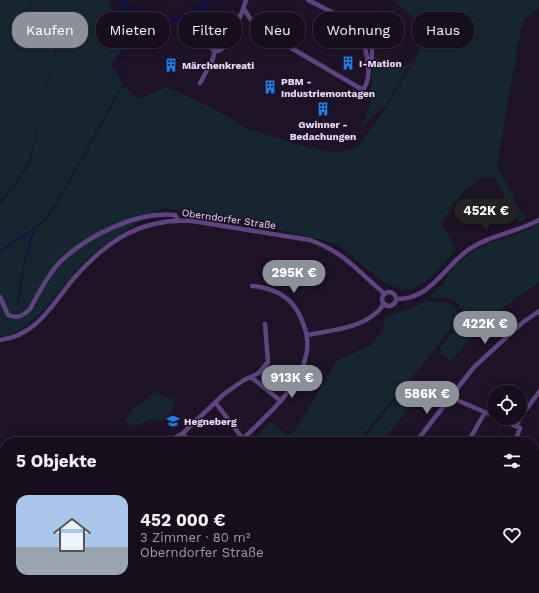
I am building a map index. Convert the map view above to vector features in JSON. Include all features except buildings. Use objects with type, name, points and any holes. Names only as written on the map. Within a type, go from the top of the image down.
[{"type":"street","points":[[242,13],[246,0]]},
{"type":"street","points":[[244,9],[255,26],[262,31],[363,90],[369,76],[363,39],[356,28],[308,0]]},
{"type":"street","points":[[211,48],[215,51]]},
{"type":"street","points":[[215,51],[219,51],[222,48]]},
{"type":"street","points":[[368,64],[372,57],[372,48]]},
{"type":"street","points":[[200,83],[212,61],[215,51]]},
{"type":"street","points":[[0,297],[8,315],[18,317],[30,309],[59,263],[93,238],[131,221],[156,214],[175,215],[178,220]]},
{"type":"street","name":"Oberndorfer Straße","points":[[0,340],[15,337],[34,326],[48,312],[75,277],[101,252],[113,243],[136,229],[149,224],[178,220],[192,221],[316,242],[331,249],[348,260],[385,294],[391,293],[395,295],[396,299]]},
{"type":"street","points":[[384,304],[390,306],[396,299],[405,300],[415,296],[431,286],[468,250],[493,238],[520,229],[539,220]]},
{"type":"street","points":[[244,437],[281,401],[303,367],[307,355],[307,335],[304,324],[296,307],[276,291],[262,286],[252,286]]},
{"type":"street","points":[[307,335],[355,325],[373,317],[379,312],[384,304],[382,300],[385,294]]},
{"type":"street","points":[[420,437],[452,398],[466,376],[522,323],[539,311]]},
{"type":"street","points":[[176,437],[183,433],[215,402],[236,386],[259,373],[268,362],[265,324]]},
{"type":"street","points":[[251,377],[281,401]]},
{"type":"street","points":[[516,437],[522,415],[539,392]]},
{"type":"street","points":[[452,398],[486,412],[471,437]]},
{"type":"street","points":[[215,402],[239,437]]},
{"type":"street","points":[[513,425],[518,427]]},
{"type":"street","points":[[183,433],[185,437]]},
{"type":"shaded area","points":[[0,0],[28,0],[34,12],[12,12],[12,48],[53,48],[55,51],[42,105],[56,51],[54,48],[88,48],[88,12],[35,12],[29,0],[108,0],[114,12],[96,12],[96,48],[123,48],[111,64],[125,87],[138,99],[166,87],[212,108],[246,128],[299,145],[330,152],[342,152],[358,146],[387,106],[415,60],[420,48],[474,48],[474,12],[412,12],[412,16],[393,0],[539,0],[539,8],[522,22],[497,166],[526,219],[519,221],[495,178],[483,177],[463,192],[441,222],[456,250],[428,280],[416,288],[404,290],[384,283],[337,244],[248,222],[162,208],[114,238],[87,259],[48,305],[24,327],[12,334],[0,336],[0,205],[31,163],[40,116],[29,162],[8,193],[0,201]]},
{"type":"shaded area","points":[[376,57],[398,69],[412,62],[386,105],[360,129],[371,103],[372,70]]},
{"type":"shaded area","points":[[539,223],[539,282],[489,318],[451,361],[441,353],[441,347],[460,324],[463,311],[459,305],[452,300],[429,297],[442,285],[455,265],[478,248],[521,233]]},
{"type":"shaded area","points":[[427,301],[443,302],[452,305],[457,313],[456,320],[432,353],[361,437],[287,437],[296,429],[337,360],[372,345],[383,330],[385,318]]},
{"type":"shaded area","points":[[408,385],[419,397],[385,437],[364,437]]},
{"type":"shaded area","points":[[156,391],[162,396],[174,399],[173,411],[162,421],[150,420],[133,426],[124,420],[133,409]]},
{"type":"shaded area","points":[[270,422],[287,434],[283,437],[256,437]]},
{"type":"waterway","points":[[122,0],[125,7],[136,20],[152,25],[178,21],[193,15],[202,8],[207,0]]},
{"type":"waterway","points":[[0,251],[34,229],[45,220],[55,206],[123,85],[124,70],[118,59],[127,48]]},
{"type":"waterway","points":[[18,304],[20,285],[28,248],[34,230]]},
{"type":"place","name":"I-Mation","points":[[348,63]]},
{"type":"place","name":"Märchenkreati","points":[[171,65]]},
{"type":"place","name":"PBM - Industriemontagen","points":[[270,87]]},
{"type":"place","name":"Gwinner - Bedachungen","points":[[323,109]]},
{"type":"place","name":"Hegneberg","points":[[173,421]]}]
